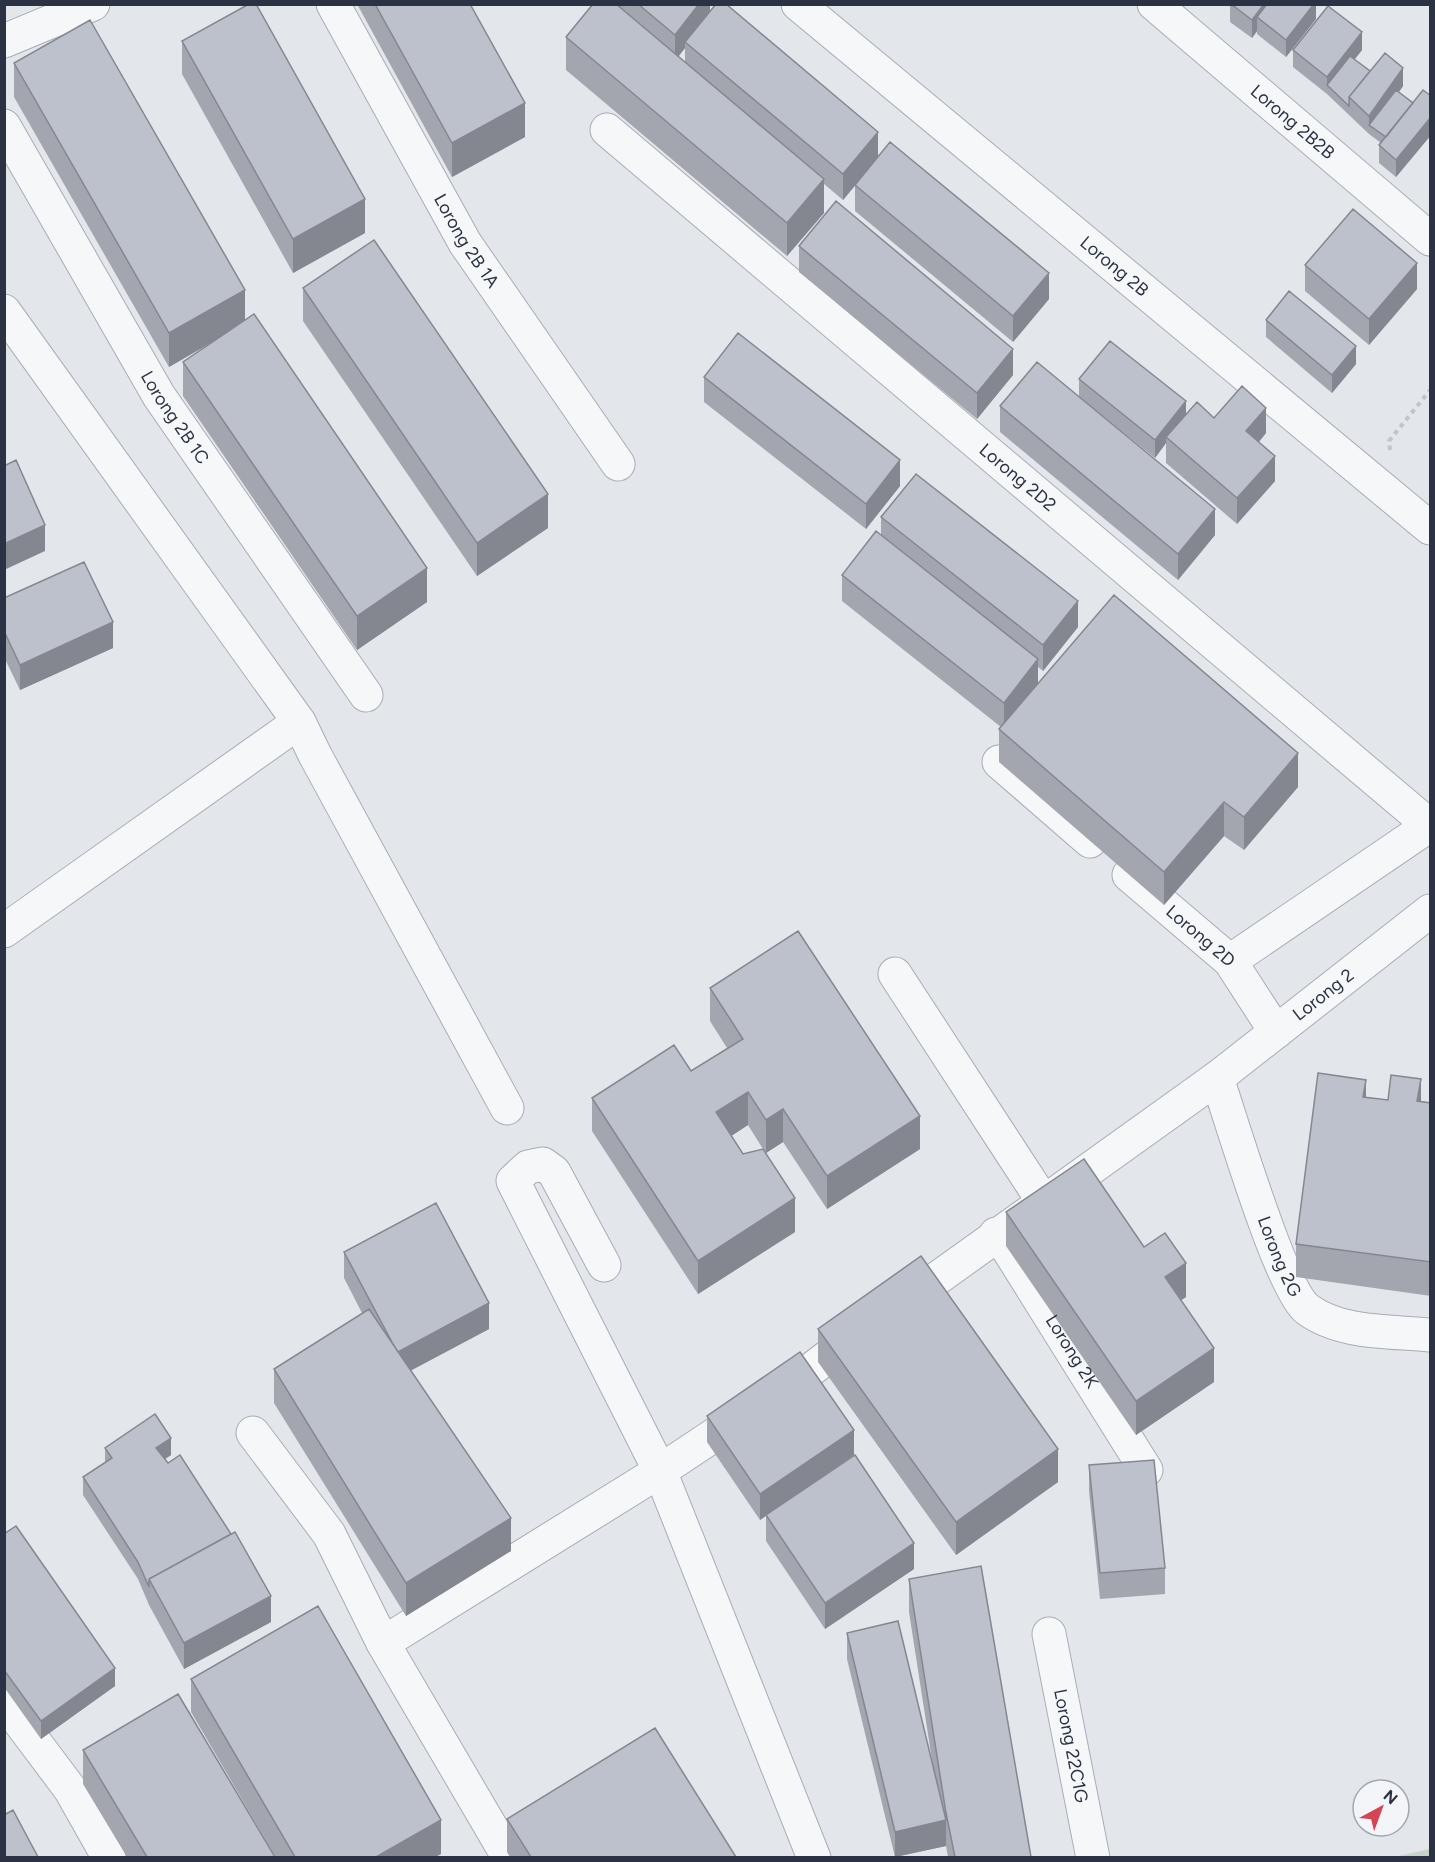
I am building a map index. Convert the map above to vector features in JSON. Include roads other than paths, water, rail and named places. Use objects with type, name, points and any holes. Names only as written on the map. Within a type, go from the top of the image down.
[{"type":"street","points":[[4,41],[93,4]]},
{"type":"street","name":"Lorong 2B 1A","points":[[333,4],[465,243],[618,464]]},
{"type":"street","name":"Lorong 2B","points":[[798,4],[1431,528]]},
{"type":"street","name":"Lorong 2B2B","points":[[1154,4],[1431,239]]},
{"type":"street","name":"Lorong 2B 1C","points":[[4,126],[159,396],[366,695]]},
{"type":"street","name":"Lorong 2D2","points":[[607,130],[1430,825]]},
{"type":"street","points":[[4,311],[299,722],[507,1108]]},
{"type":"street","points":[[4,931],[299,722]]},
{"type":"street","name":"Lorong 2D","points":[[999,762],[1230,961],[1276,1032]]},
{"type":"street","points":[[1230,961],[1430,825]]},
{"type":"street","name":"Lorong 2","points":[[383,1643],[660,1471],[800,1378],[818,1362],[1217,1078],[1431,911]]},
{"type":"street","points":[[895,974],[1043,1201]]},
{"type":"street","name":"Lorong 2G","points":[[1217,1078],[1285,1275],[1305,1308],[1339,1326],[1431,1335]]},
{"type":"street","points":[[604,1265],[554,1172],[543,1164],[528,1167],[513,1181],[660,1471],[814,1857]]},
{"type":"street","name":"Lorong 2K","points":[[996,1234],[1006,1246],[1146,1470]]},
{"type":"street","points":[[253,1433],[329,1534],[383,1643],[509,1857]]},
{"type":"street","name":"Lorong 22C1G","points":[[1049,1634],[1093,1857]]},
{"type":"street","points":[[4,1701],[70,1789],[109,1857]]}]
